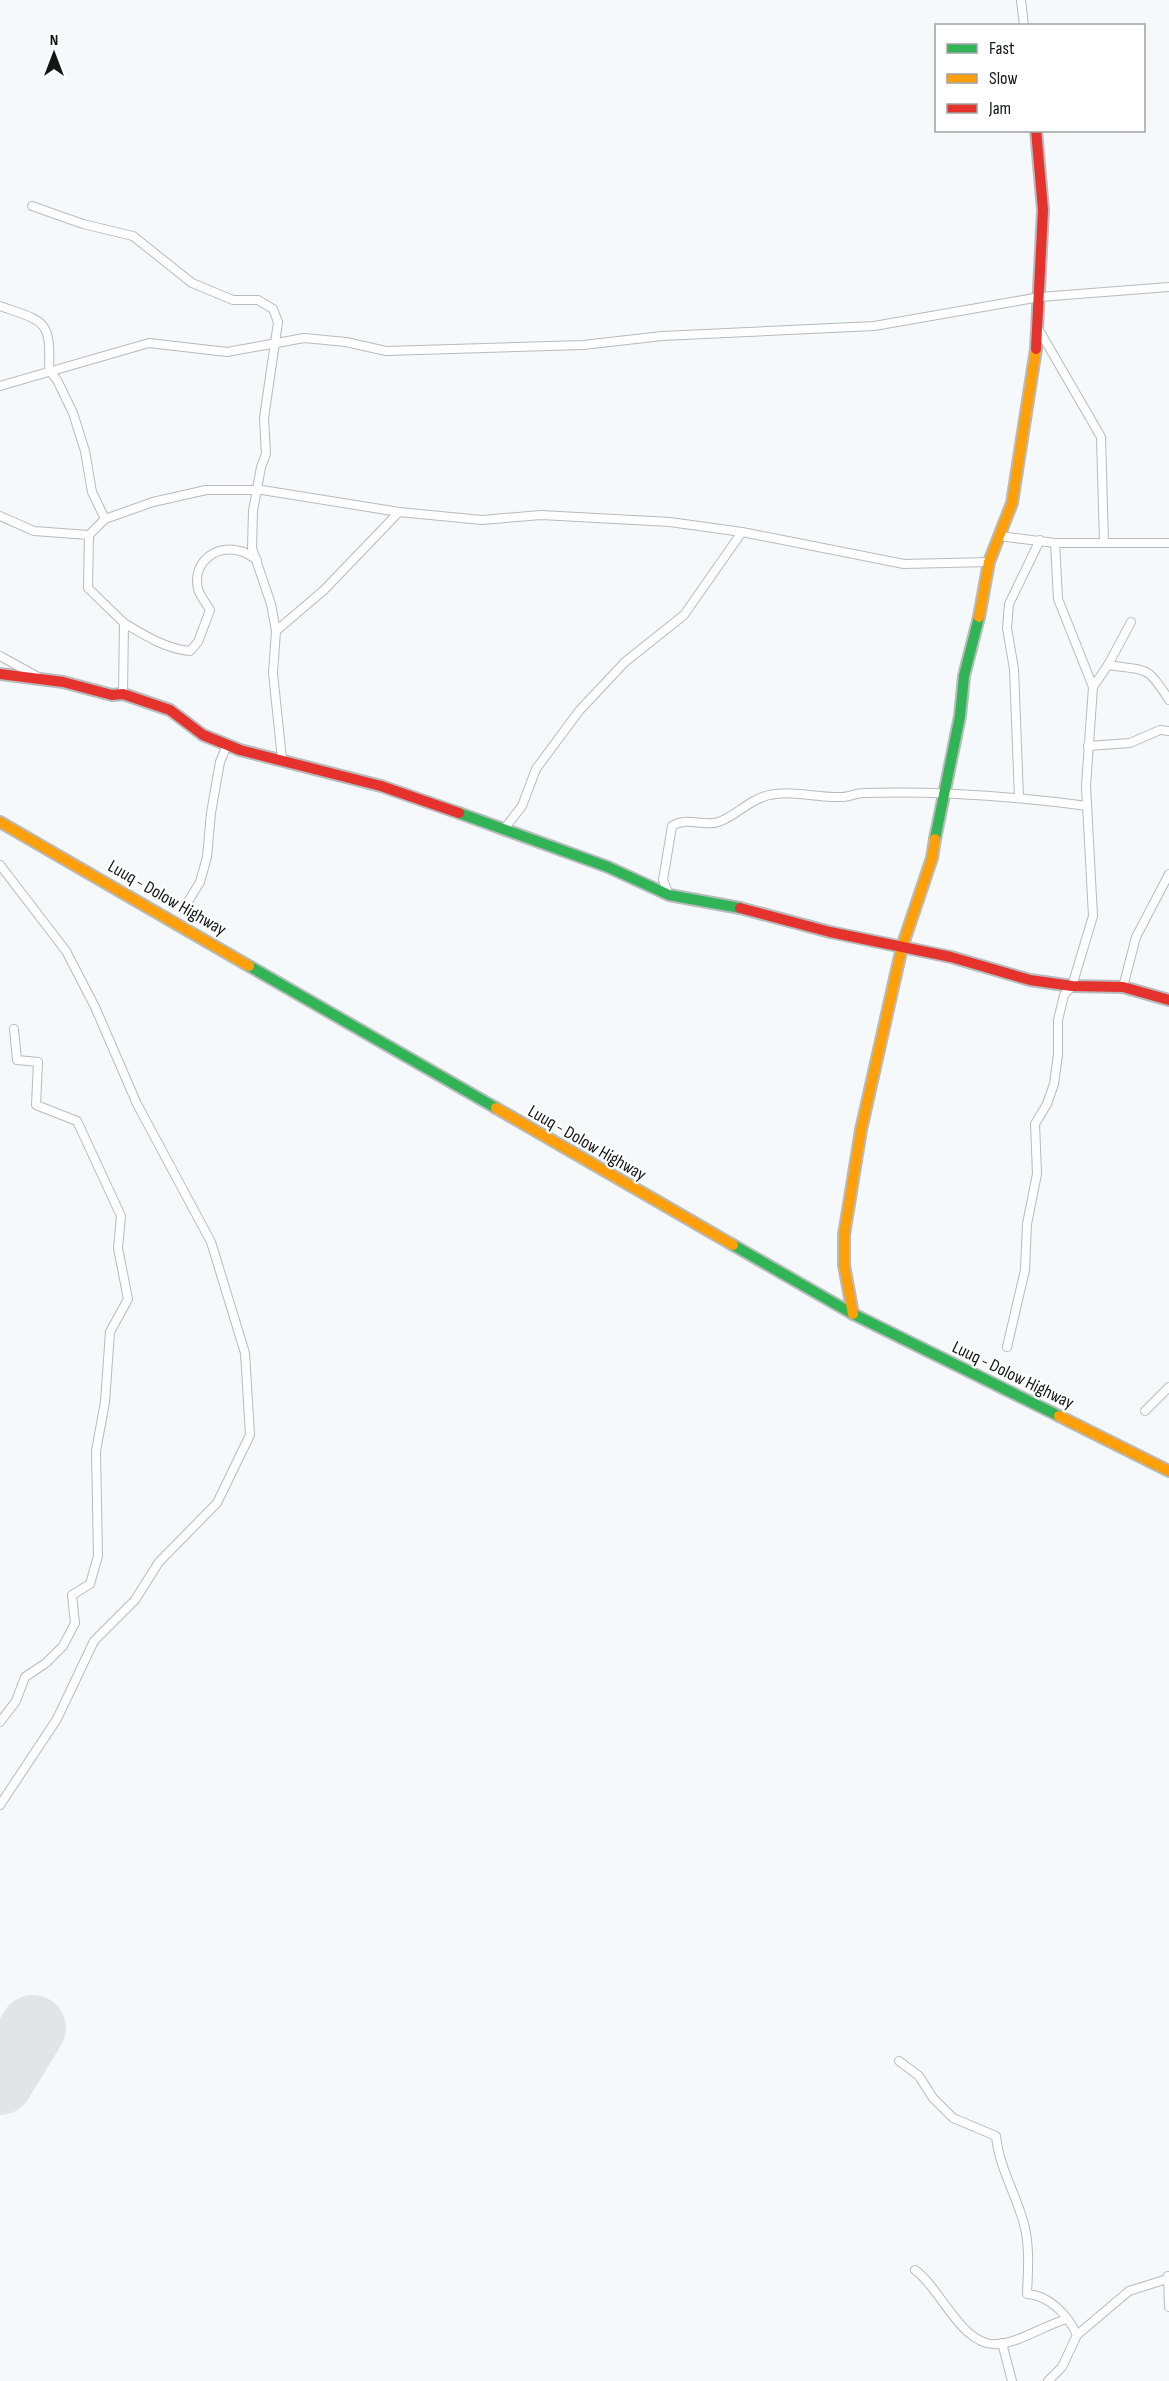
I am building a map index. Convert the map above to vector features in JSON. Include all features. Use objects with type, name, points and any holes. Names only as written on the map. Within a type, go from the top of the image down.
[{"type":"street","points":[[1021,0],[1024,24]]},
{"type":"street","points":[[853,1314],[844,1264],[844,1235],[861,1130],[903,947],[932,858],[951,752],[960,716],[964,676],[985,592],[989,562],[1012,503],[1039,330],[1042,210],[1036,132]]},
{"type":"street","points":[[32,206],[83,224],[133,236],[192,283],[233,300],[258,300],[273,309],[278,322],[264,418],[266,454],[253,511],[252,548],[271,604],[276,631],[273,673],[282,759]]},
{"type":"street","points":[[0,386],[148,343],[227,352],[304,338],[346,342],[386,351],[583,345],[673,335],[874,326],[1040,297],[1169,287]]},
{"type":"street","points":[[0,306],[39,319],[45,325],[50,345],[49,370],[57,380],[73,413],[85,451],[92,492],[105,519]]},
{"type":"street","points":[[1039,330],[1101,437],[1104,543]]},
{"type":"street","points":[[256,560],[240,551],[230,550],[219,550],[205,558],[196,574],[199,592],[210,610],[198,642],[190,651],[178,650],[156,641],[124,623],[88,588],[89,535],[105,519],[153,502],[206,490],[273,491],[399,512],[482,520],[541,515],[609,518],[742,532],[904,564],[989,562]]},
{"type":"street","points":[[276,631],[324,590],[399,512]]},
{"type":"street","points":[[0,516],[34,531],[89,535]]},
{"type":"street","points":[[505,828],[522,806],[536,769],[579,711],[626,662],[684,615],[742,532]]},
{"type":"street","points":[[999,536],[1055,543],[1169,543]]},
{"type":"street","points":[[1019,797],[1014,669],[1007,628],[1009,604],[1040,540]]},
{"type":"street","points":[[1007,1347],[1025,1270],[1027,1224],[1037,1174],[1035,1124],[1047,1104],[1054,1084],[1058,1054],[1058,1020],[1064,995],[1072,986],[1093,916],[1087,806],[1088,747],[1093,687],[1058,599],[1055,543]]},
{"type":"street","points":[[1093,687],[1108,665],[1131,622]]},
{"type":"street","points":[[123,694],[124,623]]},
{"type":"street","points":[[0,656],[42,679]]},
{"type":"street","points":[[1108,665],[1139,669],[1153,675],[1169,700]]},
{"type":"street","points":[[0,674],[63,682],[112,695],[123,694],[170,710],[203,735],[227,745],[381,786],[505,828],[608,867],[669,895],[765,913],[830,932],[903,947],[1030,980],[1072,986],[1123,987],[1169,1000]]},
{"type":"street","points":[[1088,747],[1130,743],[1160,730],[1169,730]]},
{"type":"street","points":[[183,909],[200,882],[207,857],[211,813],[220,762],[227,745]]},
{"type":"street","points":[[669,895],[663,880],[665,855],[672,826],[678,822],[720,822],[741,806],[768,795],[795,793],[843,797],[860,793],[945,792],[1019,797],[1087,806]]},
{"type":"street","name":"Luuq - Dolow Highway","points":[[0,822],[853,1314],[1169,1471]]},
{"type":"street","points":[[0,865],[66,951],[95,1007],[137,1104],[211,1242],[245,1353],[250,1434],[217,1503],[159,1562],[135,1600],[94,1641],[57,1719],[0,1805]]},
{"type":"street","points":[[1123,987],[1136,937],[1169,874]]},
{"type":"street","points":[[0,1722],[16,1701],[25,1677],[46,1663],[63,1646],[75,1623],[72,1595],[90,1584],[98,1556],[96,1451],[105,1402],[110,1332],[128,1299],[118,1248],[121,1216],[76,1121],[36,1105],[38,1062],[17,1060],[14,1029]]},
{"type":"street","points":[[1145,1411],[1169,1387]]},
{"type":"street","points":[[899,2061],[918,2076],[933,2098],[953,2118],[996,2136],[997,2152],[1028,2240],[1027,2294],[1048,2300],[1067,2319],[1077,2335]]},
{"type":"street","points":[[915,2270],[924,2277],[957,2320],[977,2340],[985,2344],[1002,2343],[1067,2319]]},
{"type":"street","points":[[1048,2381],[1062,2367],[1077,2335],[1129,2291],[1168,2277],[1169,2307]]},
{"type":"street","points":[[1002,2343],[1012,2381]]},
{"type":"runway","points":[[0,2082],[33,2028]]},
{"type":"traffic: fast","points":[[935,839],[960,716],[964,676],[979,617]]},
{"type":"traffic: fast","points":[[459,813],[608,867],[669,895],[740,908]]},
{"type":"traffic: fast","points":[[249,966],[496,1108]]},
{"type":"traffic: fast","points":[[733,1245],[853,1314],[1059,1416]]},
{"type":"traffic: slow","points":[[979,617],[989,562],[1012,503],[1036,349]]},
{"type":"traffic: slow","points":[[0,822],[249,966]]},
{"type":"traffic: slow","points":[[853,1314],[844,1265],[844,1235],[861,1130],[902,947],[932,858],[935,839]]},
{"type":"traffic: slow","points":[[496,1108],[733,1245]]},
{"type":"traffic: slow","points":[[1059,1416],[1169,1471]]},
{"type":"traffic: jam","points":[[1036,132],[1043,210],[1036,349]]},
{"type":"traffic: jam","points":[[0,674],[63,682],[112,695],[123,694],[170,710],[203,735],[240,750],[381,786],[459,813]]},
{"type":"traffic: jam","points":[[740,908],[830,932],[951,957],[1030,980],[1072,986],[1123,987],[1169,1000]]}]
